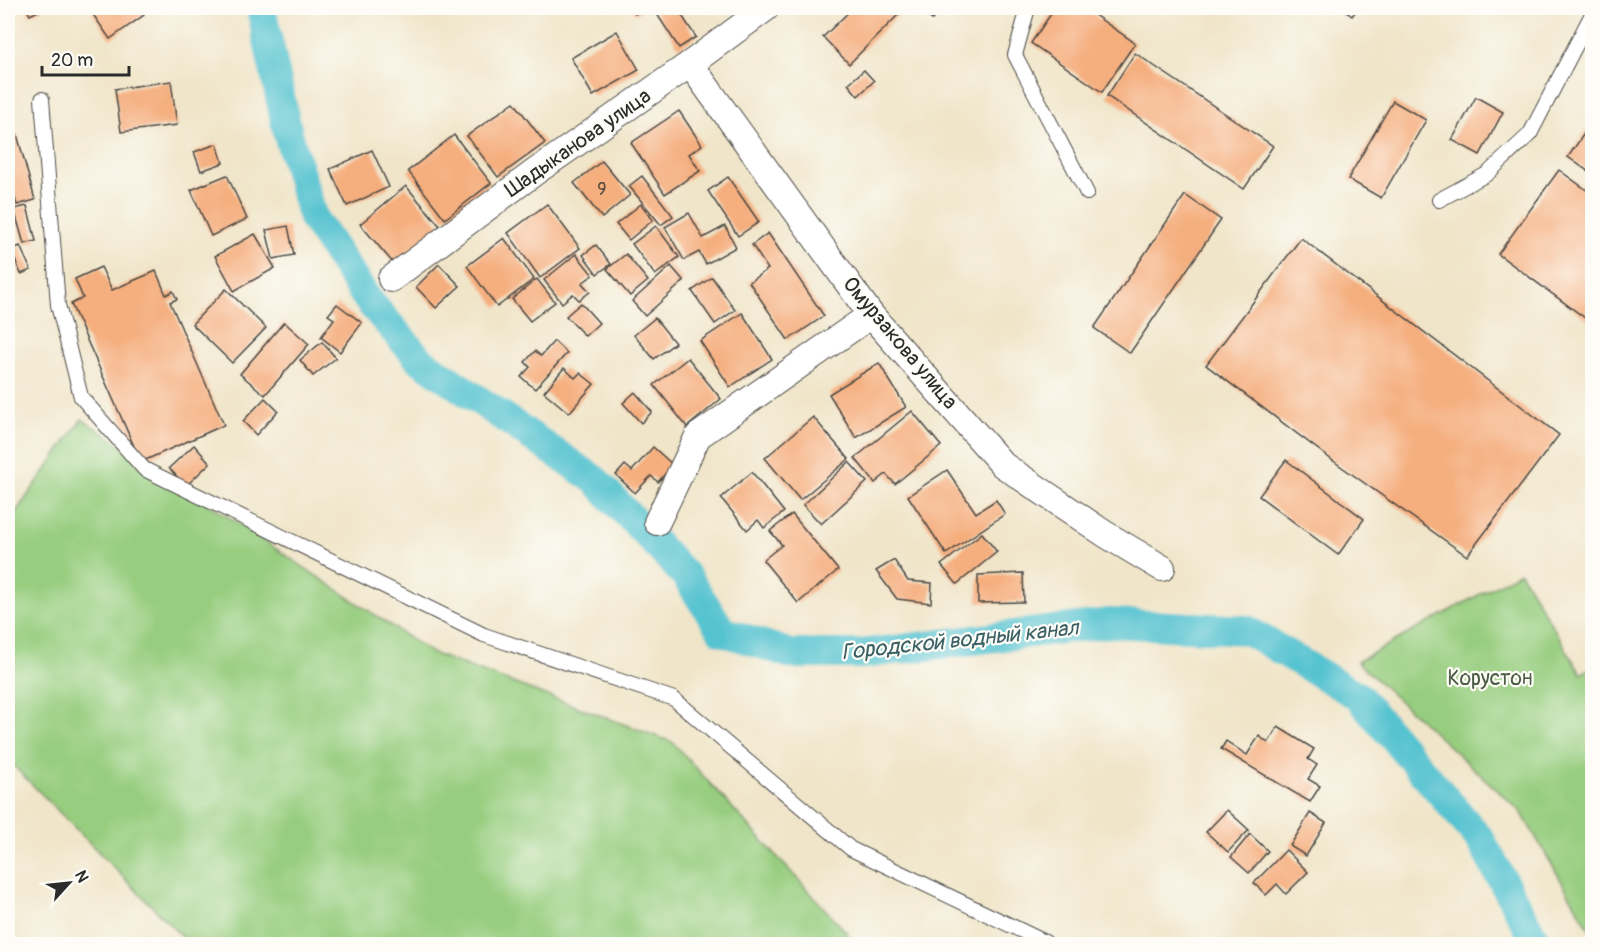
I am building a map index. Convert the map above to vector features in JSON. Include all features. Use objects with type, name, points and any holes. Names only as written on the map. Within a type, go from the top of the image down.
[{"type":"street","name":"Шадыканова улица","points":[[391,279],[766,8]]},
{"type":"street","name":"Омурзакова улица","points":[[690,64],[871,315],[1003,465],[1105,534],[1162,568]]},
{"type":"street","points":[[657,522],[698,436],[871,315]]},
{"type":"lane","points":[[1028,8],[1015,55],[1087,193]]},
{"type":"lane","points":[[1438,200],[1487,174],[1530,134],[1593,14]]},
{"type":"lane","points":[[42,99],[58,305],[81,397],[144,469],[484,635],[674,699],[851,849],[1045,942],[1046,945]]},
{"type":"green space","points":[[82,419],[432,653],[672,742],[847,933],[853,944],[189,944],[8,760],[8,523]]},
{"type":"green space","name":"Корустон","points":[[1520,572],[1581,674],[1592,667],[1592,933],[1521,812],[1357,662]]},
{"type":"building","points":[[26,8],[44,8],[30,15]]},
{"type":"building","points":[[100,8],[139,8],[144,15],[110,39],[92,13]]},
{"type":"building","points":[[631,8],[645,8],[635,14]]},
{"type":"building","points":[[653,8],[677,8],[696,37],[679,48]]},
{"type":"building","points":[[853,8],[894,8],[900,13],[849,64],[823,37]]},
{"type":"building","points":[[918,8],[943,8],[932,20]]},
{"type":"building","points":[[1055,8],[1084,8],[1135,43],[1102,92],[1031,43]]},
{"type":"building","points":[[1341,8],[1358,8],[1352,16]]},
{"type":"building","points":[[617,31],[639,70],[593,96],[571,58]]},
{"type":"building","points":[[1135,53],[1273,146],[1244,189],[1107,96]]},
{"type":"building","points":[[864,70],[874,81],[858,96],[848,84]]},
{"type":"building","points":[[171,81],[177,125],[121,132],[115,89]]},
{"type":"building","points":[[1476,97],[1503,112],[1480,155],[1452,140]]},
{"type":"building","points":[[1393,101],[1426,120],[1381,198],[1348,179]]},
{"type":"building","points":[[514,102],[545,143],[498,177],[467,136]]},
{"type":"building","points":[[679,111],[702,145],[689,154],[700,171],[665,194],[631,143]]},
{"type":"building","points":[[1592,122],[1592,174],[1568,157]]},
{"type":"building","points":[[17,134],[35,200],[17,205],[8,172],[8,137]]},
{"type":"building","points":[[454,135],[491,183],[445,219],[408,171]]},
{"type":"building","points":[[217,144],[223,163],[201,171],[194,152]]},
{"type":"building","points":[[372,150],[389,187],[347,206],[330,169]]},
{"type":"building","points":[[602,161],[630,195],[602,218],[574,183]]},
{"type":"building","points":[[1559,170],[1592,194],[1592,323],[1498,254]]},
{"type":"building","points":[[227,175],[247,219],[211,236],[191,190]]},
{"type":"building","points":[[642,176],[673,216],[661,225],[629,186]]},
{"type":"building","points":[[728,177],[759,222],[738,236],[708,191]]},
{"type":"building","points":[[406,186],[440,226],[394,264],[360,224]]},
{"type":"building","points":[[1185,195],[1221,220],[1130,353],[1094,328]]},
{"type":"building","points":[[547,204],[580,248],[540,278],[508,233]]},
{"type":"building","points":[[641,204],[653,220],[629,240],[616,224]]},
{"type":"building","points":[[27,206],[36,241],[24,244],[14,209]]},
{"type":"building","points":[[689,213],[703,238],[725,226],[736,247],[706,264],[699,252],[684,260],[665,227]]},
{"type":"building","points":[[288,226],[294,255],[273,259],[266,230]]},
{"type":"building","points":[[656,226],[679,257],[655,275],[632,244]]},
{"type":"building","points":[[768,233],[824,316],[788,340],[749,282],[768,269],[752,245]]},
{"type":"building","points":[[255,234],[275,268],[234,291],[215,256]]},
{"type":"building","points":[[504,238],[534,279],[497,307],[467,266]]},
{"type":"building","points":[[1301,238],[1559,435],[1467,556],[1332,460],[1206,365]]},
{"type":"building","points":[[596,245],[611,264],[597,274],[583,255]]},
{"type":"building","points":[[20,246],[31,270],[21,274],[11,250]]},
{"type":"building","points":[[576,254],[593,275],[582,283],[590,292],[579,300],[573,294],[562,303],[544,280]]},
{"type":"building","points":[[626,254],[648,281],[630,296],[607,269]]},
{"type":"building","points":[[439,264],[460,286],[436,308],[416,287]]},
{"type":"building","points":[[671,266],[684,281],[645,316],[632,301]]},
{"type":"building","points":[[101,267],[112,290],[156,271],[166,295],[173,291],[177,299],[170,302],[224,425],[141,462],[71,304],[83,298],[75,279]]},
{"type":"building","points":[[712,277],[735,310],[715,324],[692,291]]},
{"type":"building","points":[[537,279],[555,302],[530,321],[512,299]]},
{"type":"building","points":[[226,289],[266,328],[232,363],[192,324]]},
{"type":"building","points":[[581,303],[599,323],[585,336],[566,316]]},
{"type":"building","points":[[337,304],[362,323],[340,352],[321,337],[334,319],[328,315]]},
{"type":"building","points":[[742,313],[772,359],[730,387],[700,341]]},
{"type":"building","points":[[655,318],[675,343],[654,359],[634,335]]},
{"type":"building","points":[[284,322],[309,344],[265,395],[240,374]]},
{"type":"building","points":[[554,341],[567,353],[535,389],[521,377],[530,367],[525,362],[535,351],[541,356]]},
{"type":"building","points":[[322,342],[336,358],[313,376],[300,360]]},
{"type":"building","points":[[688,358],[721,399],[687,427],[654,385]]},
{"type":"building","points":[[879,363],[906,407],[856,438],[829,394]]},
{"type":"building","points":[[564,368],[575,378],[580,373],[594,384],[569,413],[544,392]]},
{"type":"building","points":[[635,392],[652,412],[641,423],[623,403]]},
{"type":"building","points":[[265,398],[278,411],[256,435],[243,421]]},
{"type":"building","points":[[912,411],[941,446],[895,484],[886,474],[875,483],[855,458]]},
{"type":"building","points":[[813,417],[849,459],[800,500],[765,458]]},
{"type":"building","points":[[194,445],[210,463],[186,486],[169,468]]},
{"type":"building","points":[[653,447],[673,465],[658,482],[651,476],[635,493],[616,475],[625,465],[632,471]]},
{"type":"building","points":[[1286,460],[1364,519],[1338,555],[1259,496]]},
{"type":"building","points":[[849,462],[867,482],[821,524],[803,505]]},
{"type":"building","points":[[947,470],[976,513],[996,500],[1005,514],[946,554],[908,496]]},
{"type":"building","points":[[752,472],[784,512],[764,528],[758,520],[747,530],[721,498]]},
{"type":"building","points":[[792,514],[838,570],[798,603],[763,560],[782,545],[770,531]]},
{"type":"building","points":[[982,533],[997,552],[957,584],[941,565]]},
{"type":"building","points":[[894,560],[908,581],[932,583],[931,603],[897,599],[876,571]]},
{"type":"building","points":[[1023,573],[1024,602],[978,603],[978,575]]},
{"type":"building","points":[[1278,727],[1314,749],[1308,759],[1317,765],[1308,779],[1320,786],[1310,802],[1221,749],[1226,741],[1247,755],[1259,736],[1268,743]]},
{"type":"building","points":[[1227,810],[1249,830],[1228,852],[1206,832]]},
{"type":"building","points":[[1310,813],[1326,823],[1306,856],[1290,846]]},
{"type":"building","points":[[1250,834],[1268,851],[1249,873],[1231,857]]},
{"type":"building","points":[[1286,850],[1308,872],[1286,894],[1277,884],[1266,895],[1254,883]]},
{"type":"waterway","name":"Городской водный канал","points":[[261,8],[288,134],[313,218],[368,300],[420,360],[595,480],[686,576],[722,631],[791,654],[861,654],[1110,623],[1247,630],[1359,697],[1480,839],[1537,944]]}]
